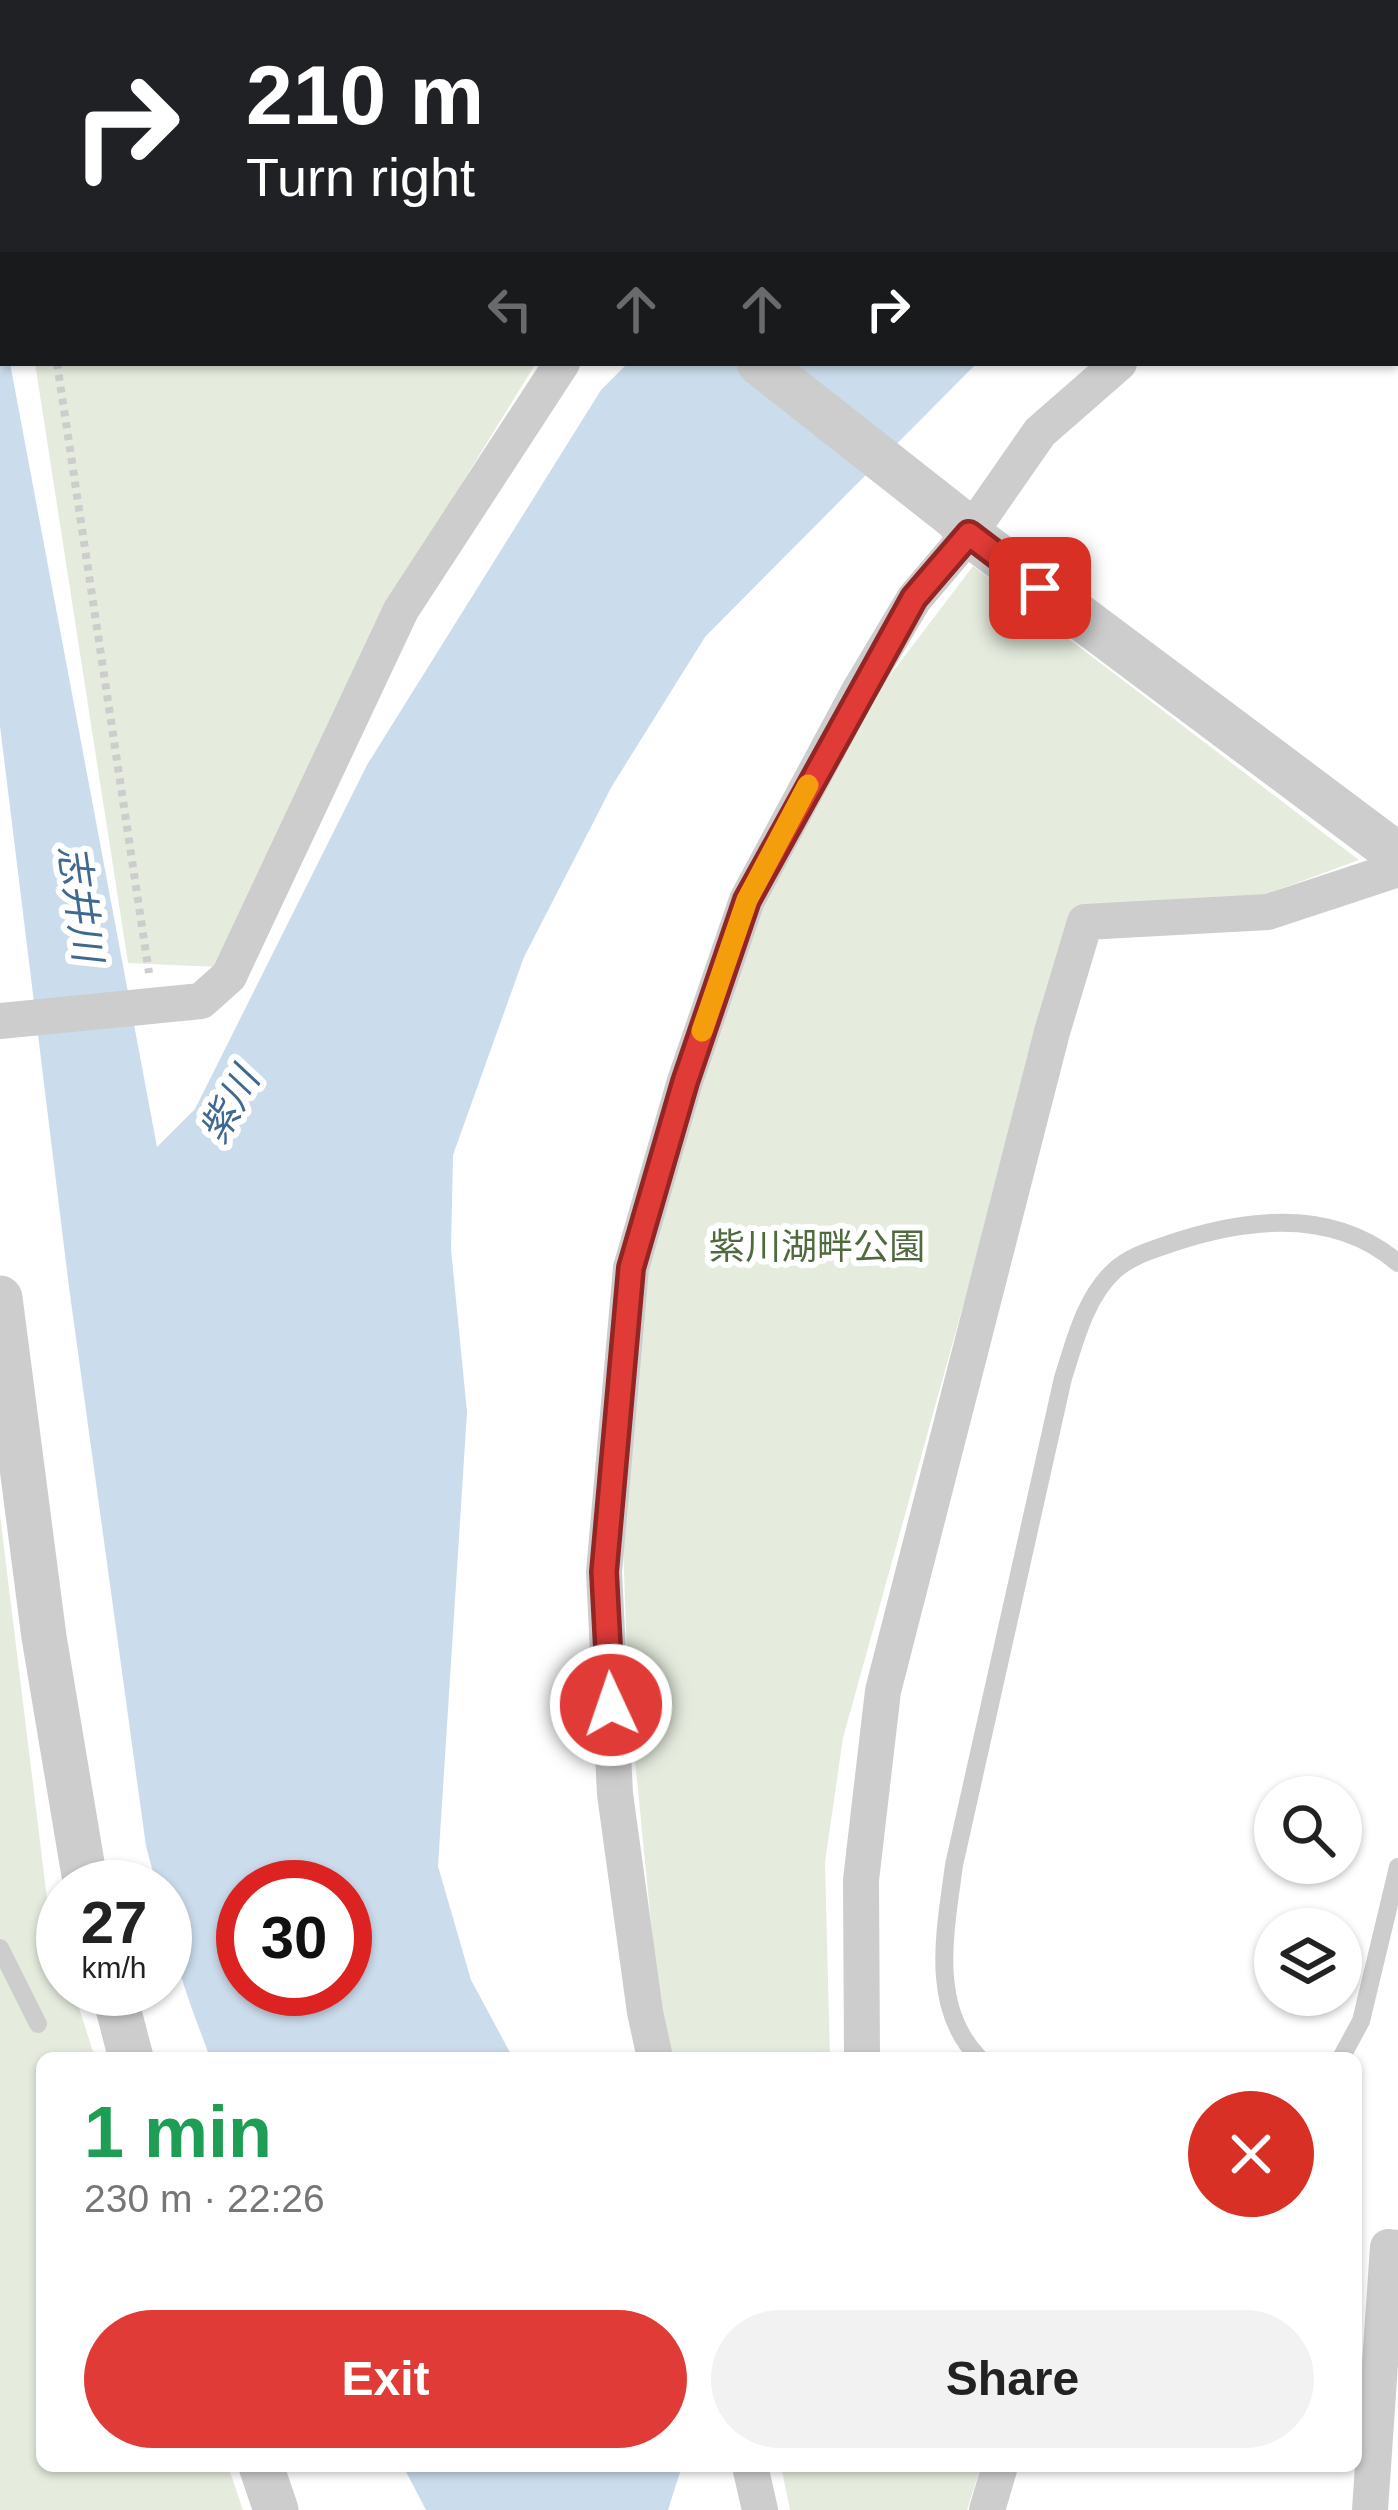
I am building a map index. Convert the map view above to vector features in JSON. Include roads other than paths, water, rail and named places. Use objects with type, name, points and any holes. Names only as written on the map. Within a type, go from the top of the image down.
[{"type":"street","points":[[0,1021],[201,1001],[229,976],[401,610],[560,366]]},
{"type":"street","points":[[763,366],[963,526],[1398,855]]},
{"type":"street","points":[[654,2052],[615,1794],[604,1572],[631,1268],[685,1082],[747,900],[914,598],[963,526],[1040,432],[1116,366]]},
{"type":"street","points":[[862,2052],[861,1880],[884,1691],[1052,1032],[1085,922],[1268,912],[1398,868]]},
{"type":"street","points":[[0,1298],[44,1637],[81,1860]]},
{"type":"street","points":[[120,2016],[129,2052]]},
{"type":"street","points":[[1370,2510],[1370,2289],[1388,2247],[1398,2248]]},
{"type":"street","points":[[263,2472],[276,2510]]},
{"type":"street","points":[[751,2472],[760,2510]]},
{"type":"street","points":[[987,2510],[998,2472]]},
{"type":"lane","points":[[975,2052],[955,2017],[944,1982],[954,1864],[1063,1378],[1083,1315],[1113,1272],[1141,1254],[1213,1229],[1276,1221],[1328,1226],[1374,1243],[1398,1263]]},
{"type":"lane","points":[[1344,2052],[1361,2021],[1398,1867]]},
{"type":"lane","points":[[0,1948],[38,2024]]},
{"type":"water","points":[[0,366],[11,366],[157,1147],[195,1109],[367,765],[601,390],[625,366],[974,366],[705,637],[612,786],[524,957],[453,1155],[451,1249],[467,1412],[438,1866],[471,1980],[510,2052],[208,2052],[192,2009],[192,1860],[150,1860],[69,1287],[0,726]]},
{"type":"water","points":[[406,2472],[680,2472],[668,2510],[426,2510]]},
{"type":"water label","name":"志井川","points":[[81,903]]},
{"type":"water label","name":"紫川","points":[[229,1105]]},
{"type":"park label","name":"紫川湖畔公園","points":[[817,1246]]}]
